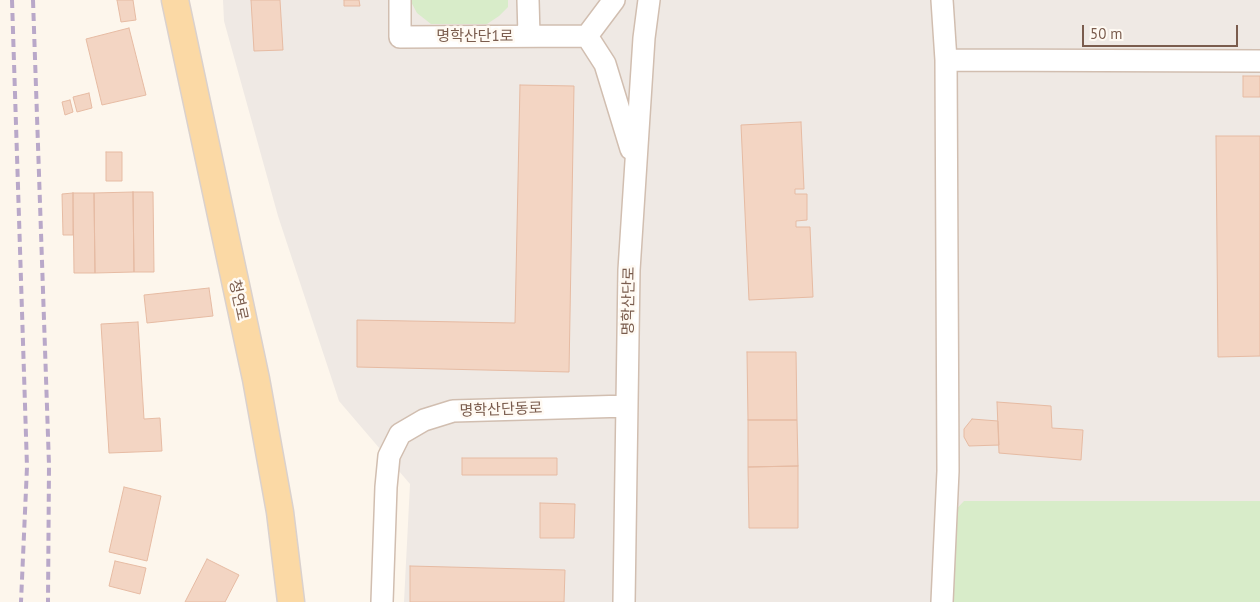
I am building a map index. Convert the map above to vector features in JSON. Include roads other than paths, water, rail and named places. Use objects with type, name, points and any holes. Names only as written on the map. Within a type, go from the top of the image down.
[{"type":"main road","name":"청연로","points":[[175,0],[256,379],[280,512],[291,602]]},
{"type":"street","name":"명학산단1로","points":[[400,0],[400,37],[587,36]]},
{"type":"street","points":[[528,0],[529,36]]},
{"type":"street","points":[[614,0],[587,36],[605,64],[635,162]]},
{"type":"street","name":"명학산단로","points":[[624,602],[629,270],[644,38],[649,0]]},
{"type":"street","points":[[942,0],[946,60],[948,471],[942,602]]},
{"type":"street","points":[[946,60],[1260,61]]},
{"type":"street","name":"명학산단동로","points":[[382,602],[388,456],[400,434],[424,420],[453,411],[627,406]]},
{"type":"railway","points":[[12,0],[27,467],[21,602]]},
{"type":"railway","points":[[33,0],[49,465],[48,602]]}]
